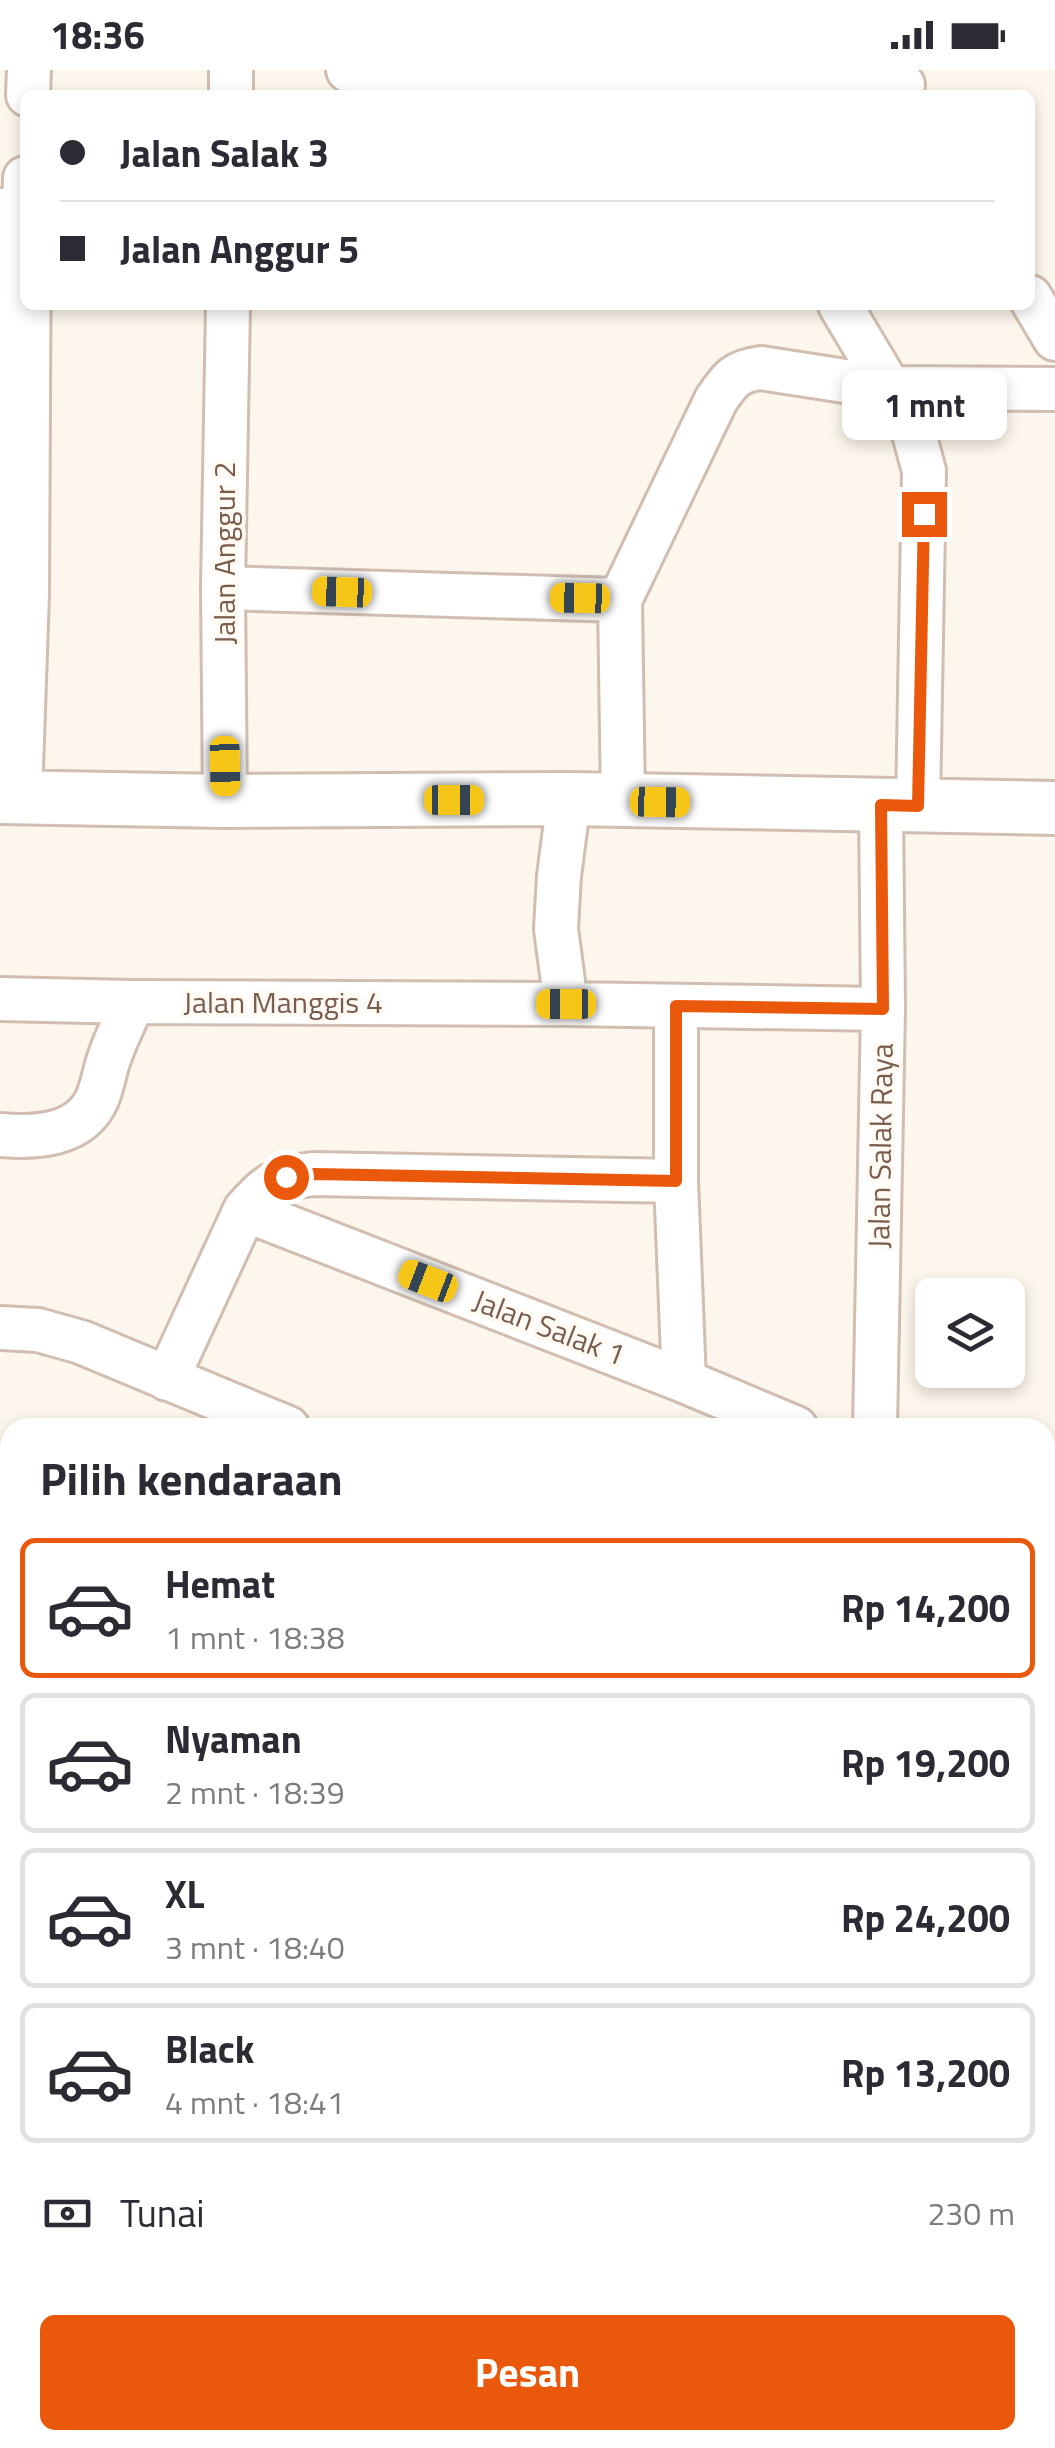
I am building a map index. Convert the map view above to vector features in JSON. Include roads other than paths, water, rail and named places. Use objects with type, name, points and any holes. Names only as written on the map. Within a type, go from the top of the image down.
[{"type":"street","points":[[348,70],[354,74],[458,84],[617,84],[698,90]]},
{"type":"street","points":[[735,90],[904,83]]},
{"type":"street","points":[[1035,305],[1055,338]]},
{"type":"street","points":[[24,310],[22,594],[8,797],[226,801],[569,799],[1055,808]]},
{"type":"street","name":"Jalan Anggur 2","points":[[226,801],[223,588],[228,310]]},
{"type":"street","name":"Jalan Salak Raya","points":[[843,310],[912,426],[924,471],[883,1009],[876,1418]]},
{"type":"street","points":[[623,801],[620,600],[716,400],[729,381],[744,370],[762,368],[890,388],[1055,389]]},
{"type":"street","points":[[223,588],[620,600]]},
{"type":"street","points":[[566,1004],[556,930],[569,799]]},
{"type":"street","name":"Jalan Manggis 4","points":[[0,998],[883,1009]]},
{"type":"street","points":[[0,1134],[27,1137],[82,1122],[96,1100],[133,1002]]},
{"type":"street","points":[[676,1006],[676,1181],[684,1381]]},
{"type":"street","points":[[167,1379],[245,1210],[264,1189],[286,1177],[314,1174],[676,1181]]},
{"type":"street","name":"Jalan Salak 1","points":[[245,1210],[772,1418]]},
{"type":"street","points":[[0,1328],[38,1330],[81,1342],[263,1418]]}]
